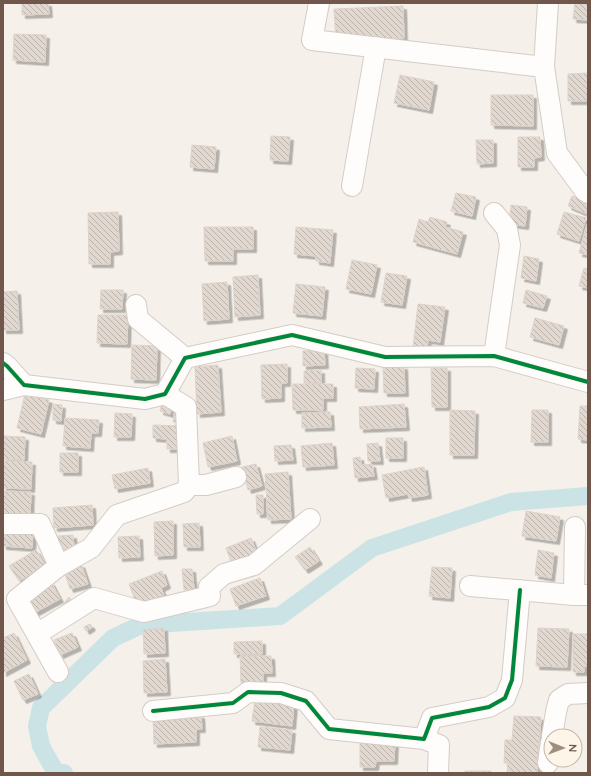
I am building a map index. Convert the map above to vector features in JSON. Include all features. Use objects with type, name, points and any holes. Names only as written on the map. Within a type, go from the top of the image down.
[{"type":"street","points":[[319,3],[312,40],[544,67]]},
{"type":"street","points":[[548,3],[544,67],[557,153],[588,193]]},
{"type":"street","points":[[352,186],[376,47]]},
{"type":"street","points":[[494,213],[507,229],[510,245],[494,356]]},
{"type":"street","points":[[136,305],[138,319],[185,358]]},
{"type":"street","points":[[3,390],[24,385],[146,399],[165,394],[185,358],[292,335],[385,357],[494,356],[588,382]]},
{"type":"street","points":[[3,363],[24,385]]},
{"type":"street","points":[[58,672],[17,599],[59,566],[91,548],[117,515],[184,492],[190,485],[186,407],[165,394]]},
{"type":"street","points":[[190,485],[206,485],[236,477]]},
{"type":"street","points":[[37,634],[94,598],[144,612],[210,596],[209,586],[224,574],[254,565],[310,519]]},
{"type":"street","points":[[3,524],[40,524],[59,566]]},
{"type":"street","points":[[470,586],[581,595],[575,527]]},
{"type":"street","points":[[424,739],[432,718],[489,707],[505,698],[512,680],[520,590]]},
{"type":"street","points":[[153,711],[233,703],[248,692],[281,693],[306,701],[329,729],[424,739],[439,745],[438,773]]},
{"type":"street","points":[[553,728],[559,700],[568,694],[588,692]]},
{"type":"building","points":[[22,3],[48,3],[49,14],[22,15]]},
{"type":"building","points":[[575,3],[588,3],[588,20],[573,19]]},
{"type":"building","points":[[403,6],[404,38],[336,41],[334,9]]},
{"type":"building","points":[[14,34],[46,35],[45,62],[13,60]]},
{"type":"building","points":[[588,73],[588,101],[568,101],[568,74]]},
{"type":"building","points":[[400,75],[434,82],[429,110],[394,103]]},
{"type":"building","points":[[491,95],[533,95],[533,126],[491,125]]},
{"type":"building","points":[[271,136],[290,137],[288,161],[270,160]]},
{"type":"building","points":[[518,137],[540,137],[541,157],[534,158],[534,167],[518,167]]},
{"type":"building","points":[[476,140],[493,140],[493,163],[477,164]]},
{"type":"building","points":[[192,145],[216,147],[214,169],[190,167]]},
{"type":"building","points":[[456,193],[476,197],[472,216],[451,211]]},
{"type":"building","points":[[572,196],[588,202],[587,214],[568,206]]},
{"type":"building","points":[[511,205],[527,207],[525,226],[509,224]]},
{"type":"building","points":[[118,212],[119,251],[110,252],[110,264],[89,264],[88,213]]},
{"type":"building","points":[[564,212],[586,218],[579,241],[557,234]]},
{"type":"building","points":[[430,217],[447,222],[445,227],[463,232],[457,254],[413,242],[419,219],[428,222]]},
{"type":"building","points":[[588,224],[588,255],[579,253]]},
{"type":"building","points":[[204,227],[253,227],[253,249],[233,249],[233,261],[205,261]]},
{"type":"building","points":[[296,227],[333,230],[330,263],[316,261],[316,256],[294,254]]},
{"type":"building","points":[[524,256],[539,259],[536,281],[521,278]]},
{"type":"building","points":[[352,260],[377,265],[371,294],[346,289]]},
{"type":"building","points":[[584,268],[588,269],[588,288],[579,286]]},
{"type":"building","points":[[386,273],[407,276],[402,305],[381,302]]},
{"type":"building","points":[[258,275],[260,315],[235,317],[233,277]]},
{"type":"building","points":[[227,282],[229,319],[204,321],[202,284]]},
{"type":"building","points":[[296,284],[325,287],[322,316],[293,313]]},
{"type":"building","points":[[101,290],[123,290],[122,309],[100,309]]},
{"type":"building","points":[[526,290],[547,296],[543,308],[523,303]]},
{"type":"building","points":[[17,291],[19,330],[3,330],[3,292]]},
{"type":"building","points":[[418,304],[445,307],[440,342],[428,340],[427,348],[413,347]]},
{"type":"building","points":[[98,315],[128,315],[127,344],[97,343]]},
{"type":"building","points":[[535,318],[564,326],[559,345],[530,337]]},
{"type":"building","points":[[132,345],[157,346],[156,380],[131,379]]},
{"type":"building","points":[[324,350],[325,365],[303,366],[303,351]]},
{"type":"building","points":[[287,364],[287,383],[281,383],[281,398],[262,399],[261,365]]},
{"type":"building","points":[[218,365],[221,412],[197,414],[195,367]]},
{"type":"building","points":[[404,366],[405,393],[384,393],[383,367]]},
{"type":"building","points":[[356,368],[375,369],[374,389],[355,388]]},
{"type":"building","points":[[431,368],[447,368],[447,407],[432,407]]},
{"type":"building","points":[[321,370],[321,383],[304,383],[304,371]]},
{"type":"building","points":[[292,384],[333,384],[333,398],[323,398],[323,410],[293,410]]},
{"type":"building","points":[[25,394],[49,400],[41,434],[17,428]]},
{"type":"building","points":[[163,400],[173,402],[170,414],[160,411]]},
{"type":"building","points":[[53,404],[62,405],[61,421],[53,420]]},
{"type":"building","points":[[404,404],[406,427],[360,429],[359,407]]},
{"type":"building","points":[[580,406],[588,406],[588,440],[578,439]]},
{"type":"building","points":[[175,409],[183,423],[173,422]]},
{"type":"building","points":[[450,410],[475,411],[474,455],[450,455]]},
{"type":"building","points":[[532,410],[548,410],[548,442],[531,442]]},
{"type":"building","points":[[330,412],[331,427],[302,428],[302,413]]},
{"type":"building","points":[[115,413],[132,414],[131,437],[114,437]]},
{"type":"building","points":[[65,418],[99,420],[98,433],[91,433],[90,448],[63,446]]},
{"type":"building","points":[[153,425],[183,426],[183,449],[167,449],[167,439],[153,438]]},
{"type":"building","points":[[3,436],[25,437],[24,460],[3,459]]},
{"type":"building","points":[[232,436],[237,461],[208,467],[203,443]]},
{"type":"building","points":[[386,438],[403,438],[403,458],[386,458]]},
{"type":"building","points":[[332,443],[334,465],[303,467],[301,446]]},
{"type":"building","points":[[378,443],[380,461],[368,461],[367,444]]},
{"type":"building","points":[[291,445],[293,460],[275,461],[274,446]]},
{"type":"building","points":[[60,453],[78,453],[78,472],[60,472]]},
{"type":"building","points":[[360,457],[361,465],[372,464],[374,476],[355,478],[353,458]]},
{"type":"building","points":[[3,461],[32,462],[31,489],[3,488]]},
{"type":"building","points":[[256,464],[262,486],[248,490],[242,467]]},
{"type":"building","points":[[424,467],[428,495],[409,498],[408,494],[386,498],[382,475]]},
{"type":"building","points":[[148,468],[150,483],[115,489],[112,475]]},
{"type":"building","points":[[288,472],[291,519],[268,520],[265,474]]},
{"type":"building","points":[[3,491],[31,492],[30,517],[3,516]]},
{"type":"building","points":[[256,495],[263,495],[263,514],[257,514]]},
{"type":"building","points":[[92,505],[93,525],[54,528],[53,508]]},
{"type":"building","points":[[526,511],[560,517],[556,541],[522,536]]},
{"type":"building","points":[[173,521],[173,555],[155,556],[154,522]]},
{"type":"building","points":[[199,523],[200,547],[184,547],[183,524]]},
{"type":"building","points":[[3,529],[33,530],[32,548],[3,546]]},
{"type":"building","points":[[73,535],[74,549],[58,550],[58,536]]},
{"type":"building","points":[[139,536],[140,557],[119,558],[118,537]]},
{"type":"building","points":[[251,538],[258,556],[233,567],[226,548]]},
{"type":"building","points":[[310,547],[319,561],[305,570],[295,557]]},
{"type":"building","points":[[36,550],[45,565],[19,581],[9,566]]},
{"type":"building","points":[[538,550],[554,553],[551,578],[535,575]]},
{"type":"building","points":[[81,564],[88,584],[70,589],[64,570]]},
{"type":"building","points":[[432,567],[452,568],[450,598],[429,596]]},
{"type":"building","points":[[182,569],[192,569],[194,589],[184,590]]},
{"type":"building","points":[[162,571],[167,585],[161,588],[164,595],[137,605],[129,584]]},
{"type":"building","points":[[260,578],[266,596],[236,606],[230,589]]},
{"type":"building","points":[[51,582],[60,599],[34,613],[26,595]]},
{"type":"building","points":[[69,597],[73,601],[65,610],[61,607]]},
{"type":"building","points":[[90,624],[92,627],[86,631],[84,627]]},
{"type":"building","points":[[164,628],[165,653],[144,654],[143,630]]},
{"type":"building","points":[[538,628],[569,629],[567,667],[536,666]]},
{"type":"building","points":[[14,633],[27,660],[3,673],[3,638]]},
{"type":"building","points":[[72,633],[78,647],[60,655],[54,640]]},
{"type":"building","points":[[573,634],[588,634],[588,666],[584,666],[584,672],[573,672]]},
{"type":"building","points":[[262,641],[262,654],[234,654],[234,642]]},
{"type":"building","points":[[240,656],[271,656],[272,673],[263,673],[263,683],[241,683]]},
{"type":"building","points":[[165,659],[167,692],[144,693],[143,661]]},
{"type":"building","points":[[29,674],[38,694],[23,700],[14,681]]},
{"type":"building","points":[[255,699],[294,704],[292,726],[252,721]]},
{"type":"building","points":[[201,715],[202,729],[196,729],[196,742],[154,744],[153,717]]},
{"type":"building","points":[[514,716],[541,717],[537,773],[507,773],[508,763],[504,763],[505,740],[512,740]]},
{"type":"building","points":[[260,727],[292,730],[290,750],[258,747]]},
{"type":"building","points":[[360,741],[395,742],[394,761],[376,761],[375,767],[360,767]]},
{"type":"building","points":[[465,771],[491,771],[491,773],[465,773]]},
{"type":"waterway","points":[[64,773],[56,773],[41,746],[37,726],[41,708],[113,638],[141,625],[280,616],[372,548],[511,502],[588,496]]},
{"type":"cycle path","points":[[3,363],[24,385],[145,399],[165,394],[185,358],[292,335],[385,357],[494,356],[588,382]]},
{"type":"cycle path","points":[[153,711],[233,703],[248,692],[281,693],[306,701],[329,729],[424,739],[432,718],[489,707],[505,698],[512,680],[520,590]]}]
